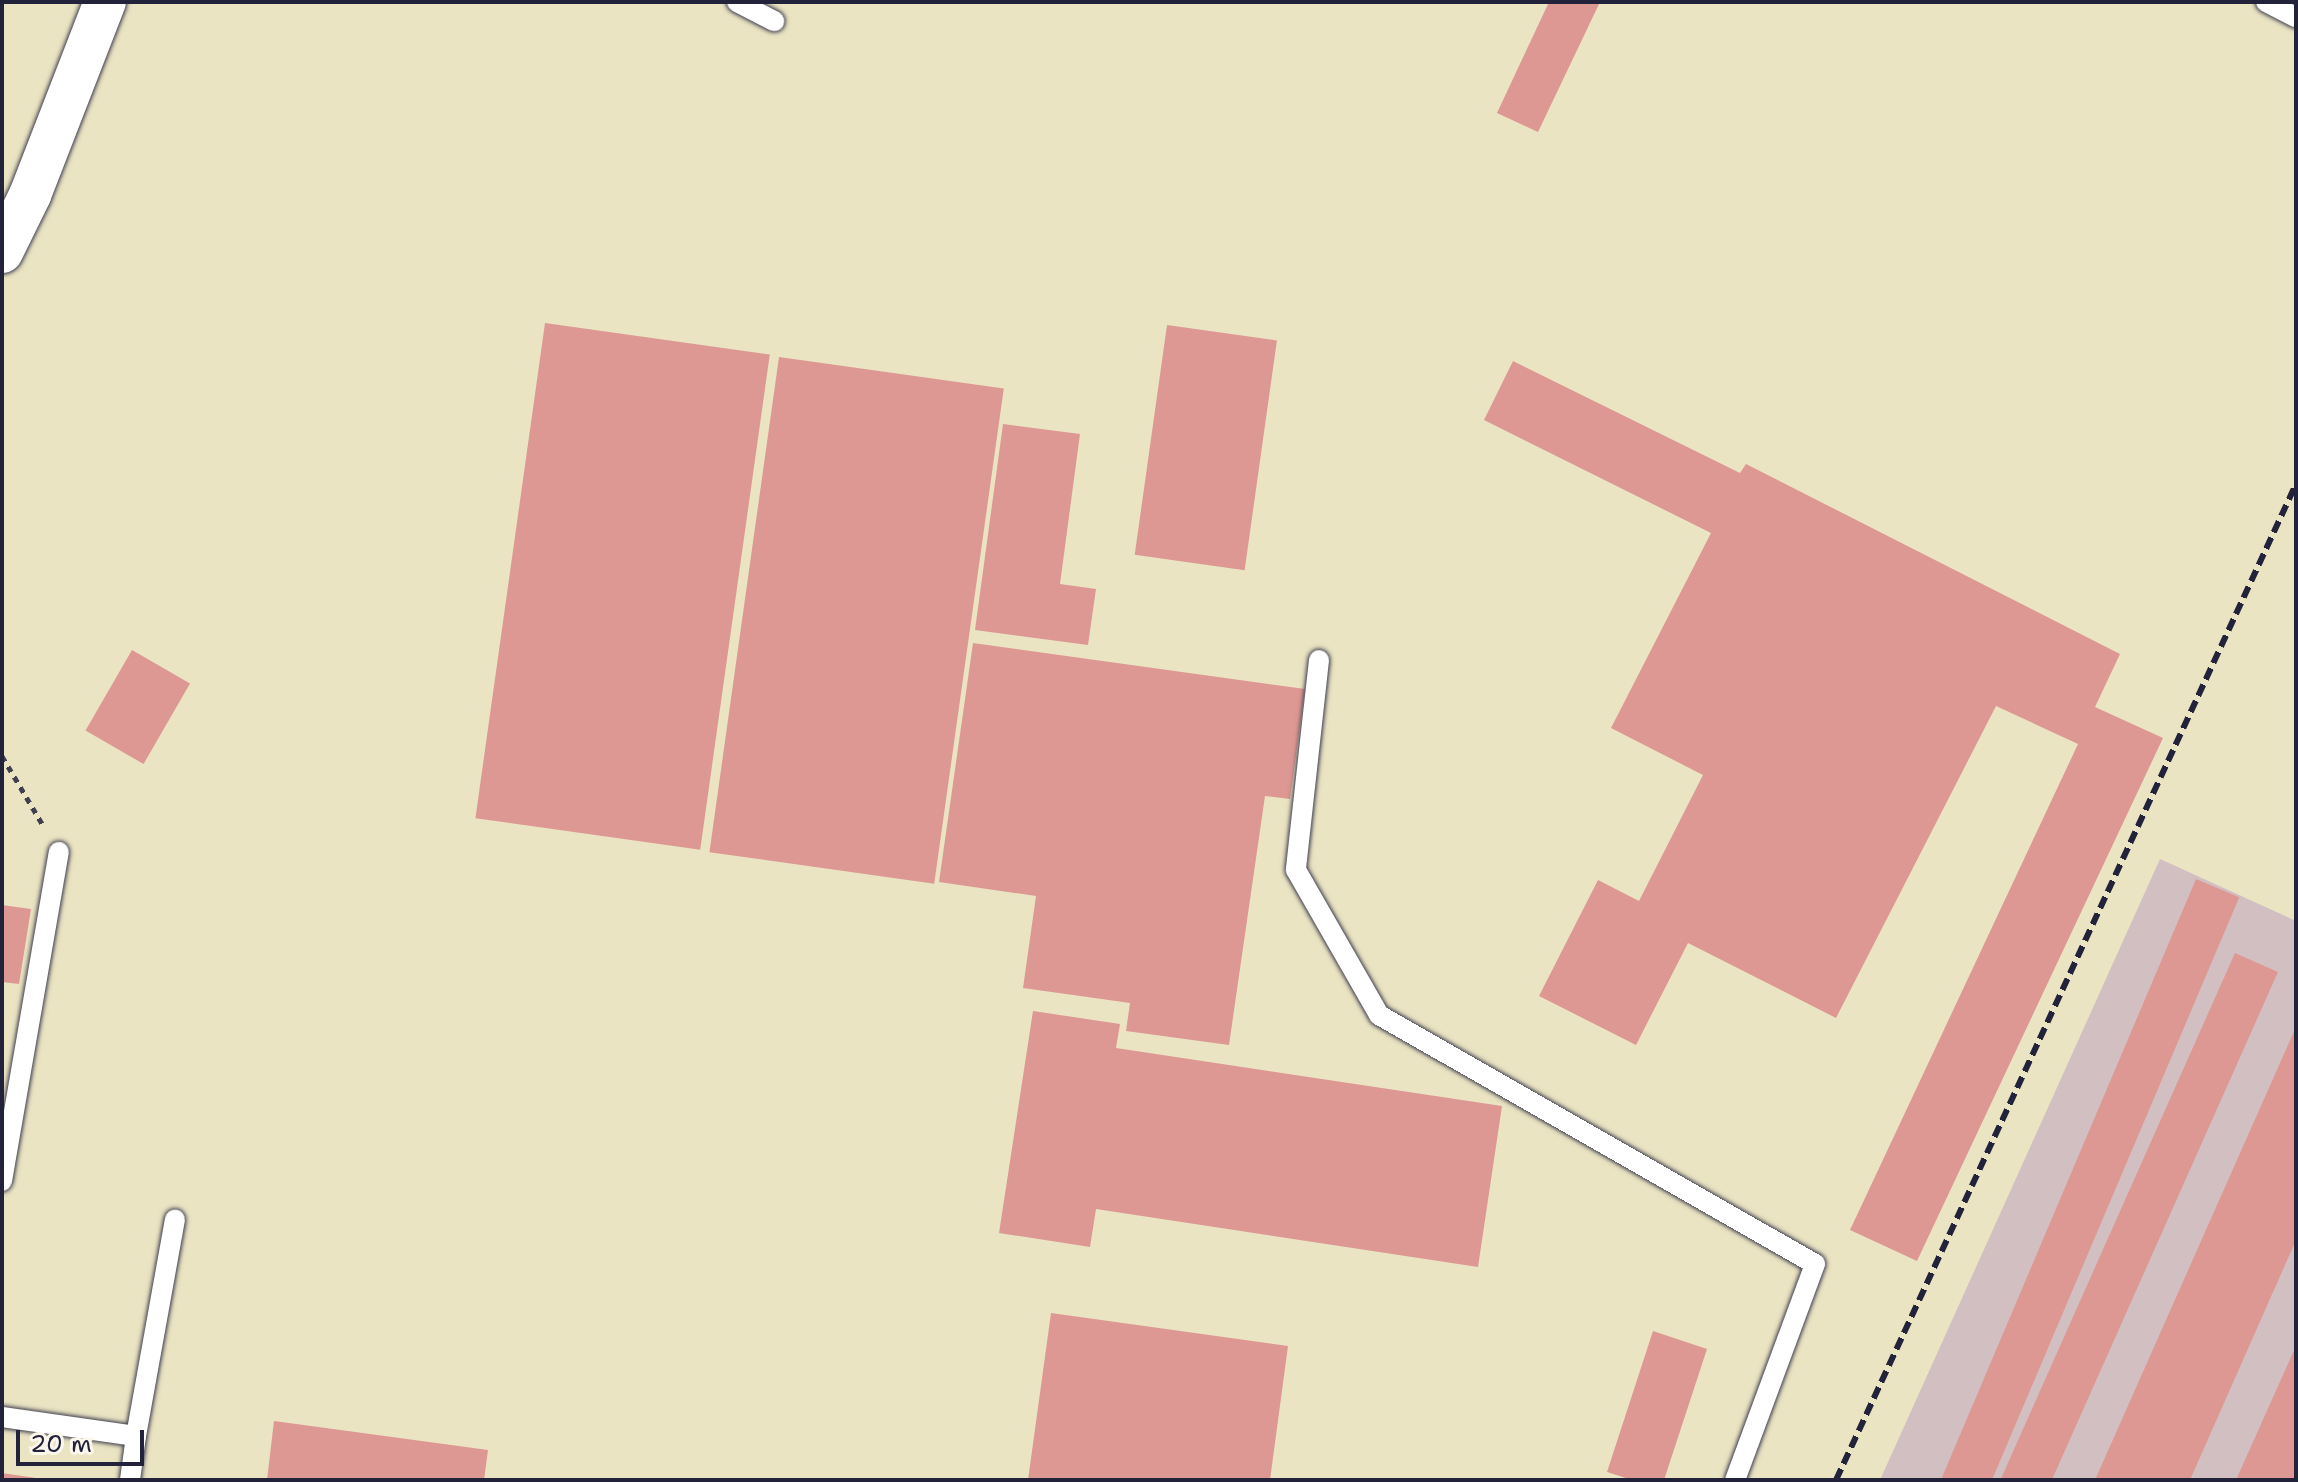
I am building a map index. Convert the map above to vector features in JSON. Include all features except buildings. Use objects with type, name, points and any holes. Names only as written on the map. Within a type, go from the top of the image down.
[{"type":"street","points":[[2,252],[30,195],[105,2]]},
{"type":"lane","points":[[737,2],[774,21]]},
{"type":"lane","points":[[2266,2],[2296,17]]},
{"type":"lane","points":[[1319,660],[1296,870],[1379,1015],[1815,1264],[1735,1480]]},
{"type":"lane","points":[[2,1181],[59,852]]},
{"type":"lane","points":[[130,1480],[175,1219]]},
{"type":"lane","points":[[2,1417],[136,1436]]},
{"type":"path","points":[[2,756],[59,852]]},
{"type":"shaded area","points":[[2160,859],[2296,921],[2296,1480],[1880,1480]]},
{"type":"railway","points":[[1836,1480],[2296,484]]}]
